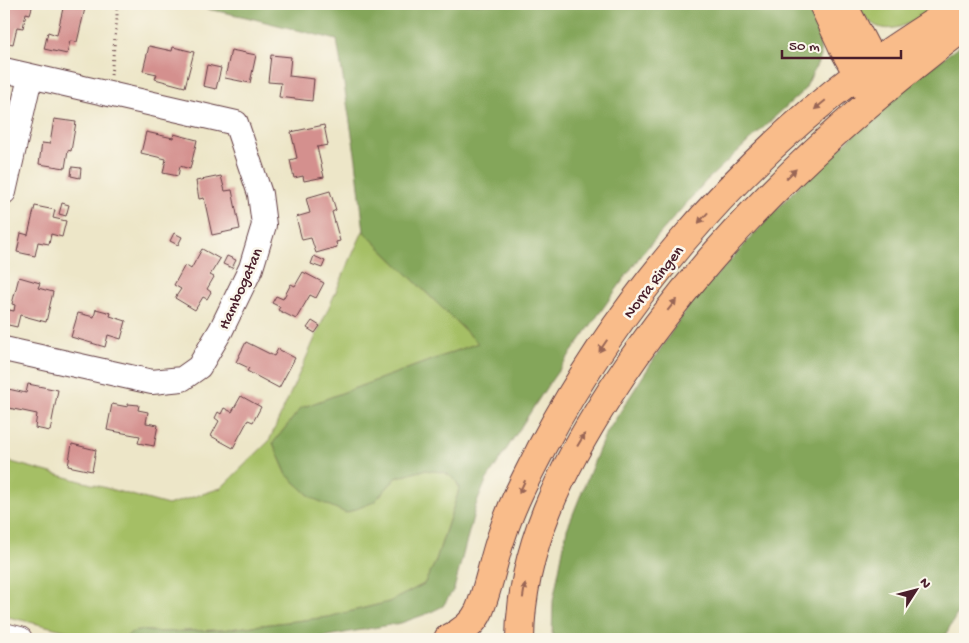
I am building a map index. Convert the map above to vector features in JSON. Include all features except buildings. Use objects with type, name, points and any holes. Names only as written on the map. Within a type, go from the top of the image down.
[{"type":"main road","points":[[824,4],[844,49],[865,68]]},
{"type":"main road","points":[[842,4],[865,68],[880,94]]},
{"type":"main road","name":"Norra Ringen","points":[[448,639],[468,626],[479,612],[501,537],[524,482],[568,402],[619,323],[674,252],[736,184],[800,122],[865,68],[963,4]]},
{"type":"main road","name":"Norra Ringen","points":[[520,639],[527,574],[541,523],[552,496],[572,457],[627,368],[675,302],[740,226],[810,156],[880,94],[965,26]]},
{"type":"street","name":"Hambogatan","points":[[4,70],[236,123],[260,194],[264,225],[251,268],[221,330],[199,367],[182,379],[152,382],[4,349]]},
{"type":"street","points":[[4,192],[30,76]]},
{"type":"street","points":[[4,635],[20,639]]},
{"type":"path","points":[[109,94],[117,4]]},
{"type":"green space","points":[[183,4],[807,4],[820,36],[821,56],[805,89],[706,181],[641,255],[546,388],[486,481],[476,505],[454,589],[443,606],[429,613],[401,623],[311,639],[131,639],[127,636],[139,630],[159,632],[221,630],[328,617],[389,602],[424,584],[435,563],[458,493],[459,487],[456,481],[443,472],[424,470],[396,478],[374,502],[346,513],[312,498],[287,475],[273,443],[301,408],[478,343],[364,232],[356,160],[337,40],[246,17]]},
{"type":"green space","points":[[857,4],[943,4],[908,24],[886,29],[875,26],[866,18]]},
{"type":"green space","points":[[965,42],[965,600],[943,639],[552,639],[553,601],[567,529],[604,437],[688,306],[804,180],[918,77]]},
{"type":"green space","points":[[363,231],[478,343],[301,408],[273,443],[287,475],[312,498],[374,502],[396,478],[424,470],[443,472],[456,481],[459,487],[458,493],[435,563],[424,584],[389,602],[328,617],[221,630],[159,632],[139,630],[130,633],[125,639],[101,639],[4,616],[4,460],[168,505],[221,488],[269,441]]}]
